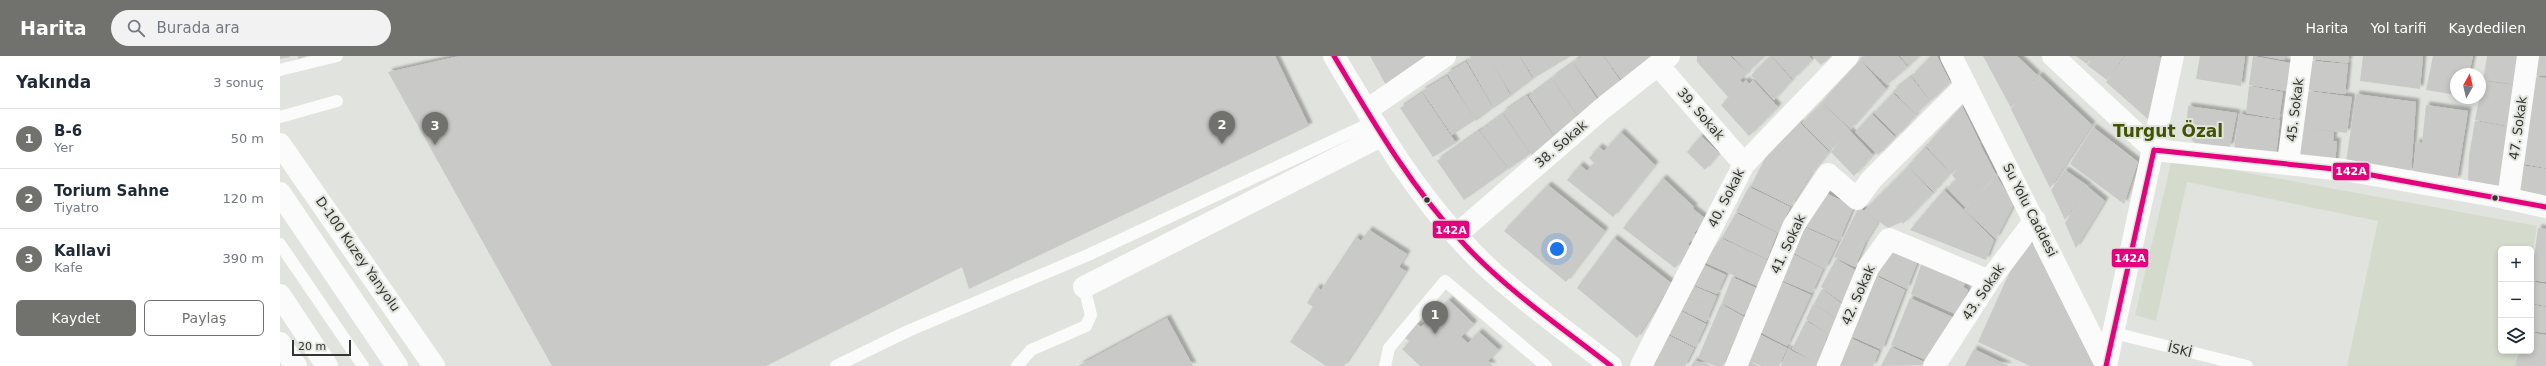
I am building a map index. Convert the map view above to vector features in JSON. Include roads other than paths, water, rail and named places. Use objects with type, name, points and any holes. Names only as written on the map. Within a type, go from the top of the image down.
[{"type":"main road","points":[[1334,56],[1374,123],[1421,195],[1456,235],[1488,268],[1611,366]]},
{"type":"main road","points":[[1084,287],[1374,123],[1445,56]]},
{"type":"main road","name":"40. Sokak","points":[[1641,366],[1744,164],[1848,56]]},
{"type":"main road","name":"Su Yolu Caddesi","points":[[1951,56],[2035,220],[2106,366]]},
{"type":"main road","points":[[2053,56],[2154,150],[2344,170],[2546,207]]},
{"type":"main road","points":[[2106,366],[2154,150],[2173,56]]},
{"type":"main road","name":"45. Sokak","points":[[2288,164],[2302,56]]},
{"type":"main road","name":"47. Sokak","points":[[2508,199],[2528,56]]},
{"type":"main road","name":"39. Sokak","points":[[1663,61],[1744,164]]},
{"type":"main road","name":"38. Sokak","points":[[1456,235],[1604,108],[1663,61]]},
{"type":"main road","name":"41. Sokak","points":[[1736,366],[1794,225],[1828,174],[1857,199],[1871,180],[1966,85]]},
{"type":"main road","name":"D-100 Kuzey Yanyolu","points":[[280,144],[434,366]]},
{"type":"main road","points":[[280,193],[397,366]]},
{"type":"main road","name":"43. Sokak","points":[[1934,366],[1989,281],[2035,220]]},
{"type":"main road","name":"42. Sokak","points":[[1828,366],[1868,268],[1890,239],[1989,281]]},
{"type":"main road","points":[[280,295],[327,366]]},
{"type":"main road","points":[[280,343],[296,366]]},
{"type":"lane","points":[[280,70],[337,56]]},
{"type":"lane","points":[[280,117],[337,101]]},
{"type":"lane","points":[[836,366],[908,331],[1088,255],[1374,123]]},
{"type":"lane","points":[[280,244],[363,366]]},
{"type":"lane","points":[[280,255],[323,308]]},
{"type":"lane","points":[[1386,366],[1389,348],[1445,281],[1546,366]]},
{"type":"lane","points":[[1017,366],[1031,350],[1086,326],[1091,315],[1084,287]]},
{"type":"lane","name":"İSKİ","points":[[2114,333],[2247,366]]},
{"type":"place","name":"Torium Sahne","points":[[1222,144]]},
{"type":"place","name":"Kallavi","points":[[435,145]]},
{"type":"place","name":"B-6","points":[[1435,334]]},
{"type":"district","name":"Turgut Özal","points":[[2168,131]]}]
